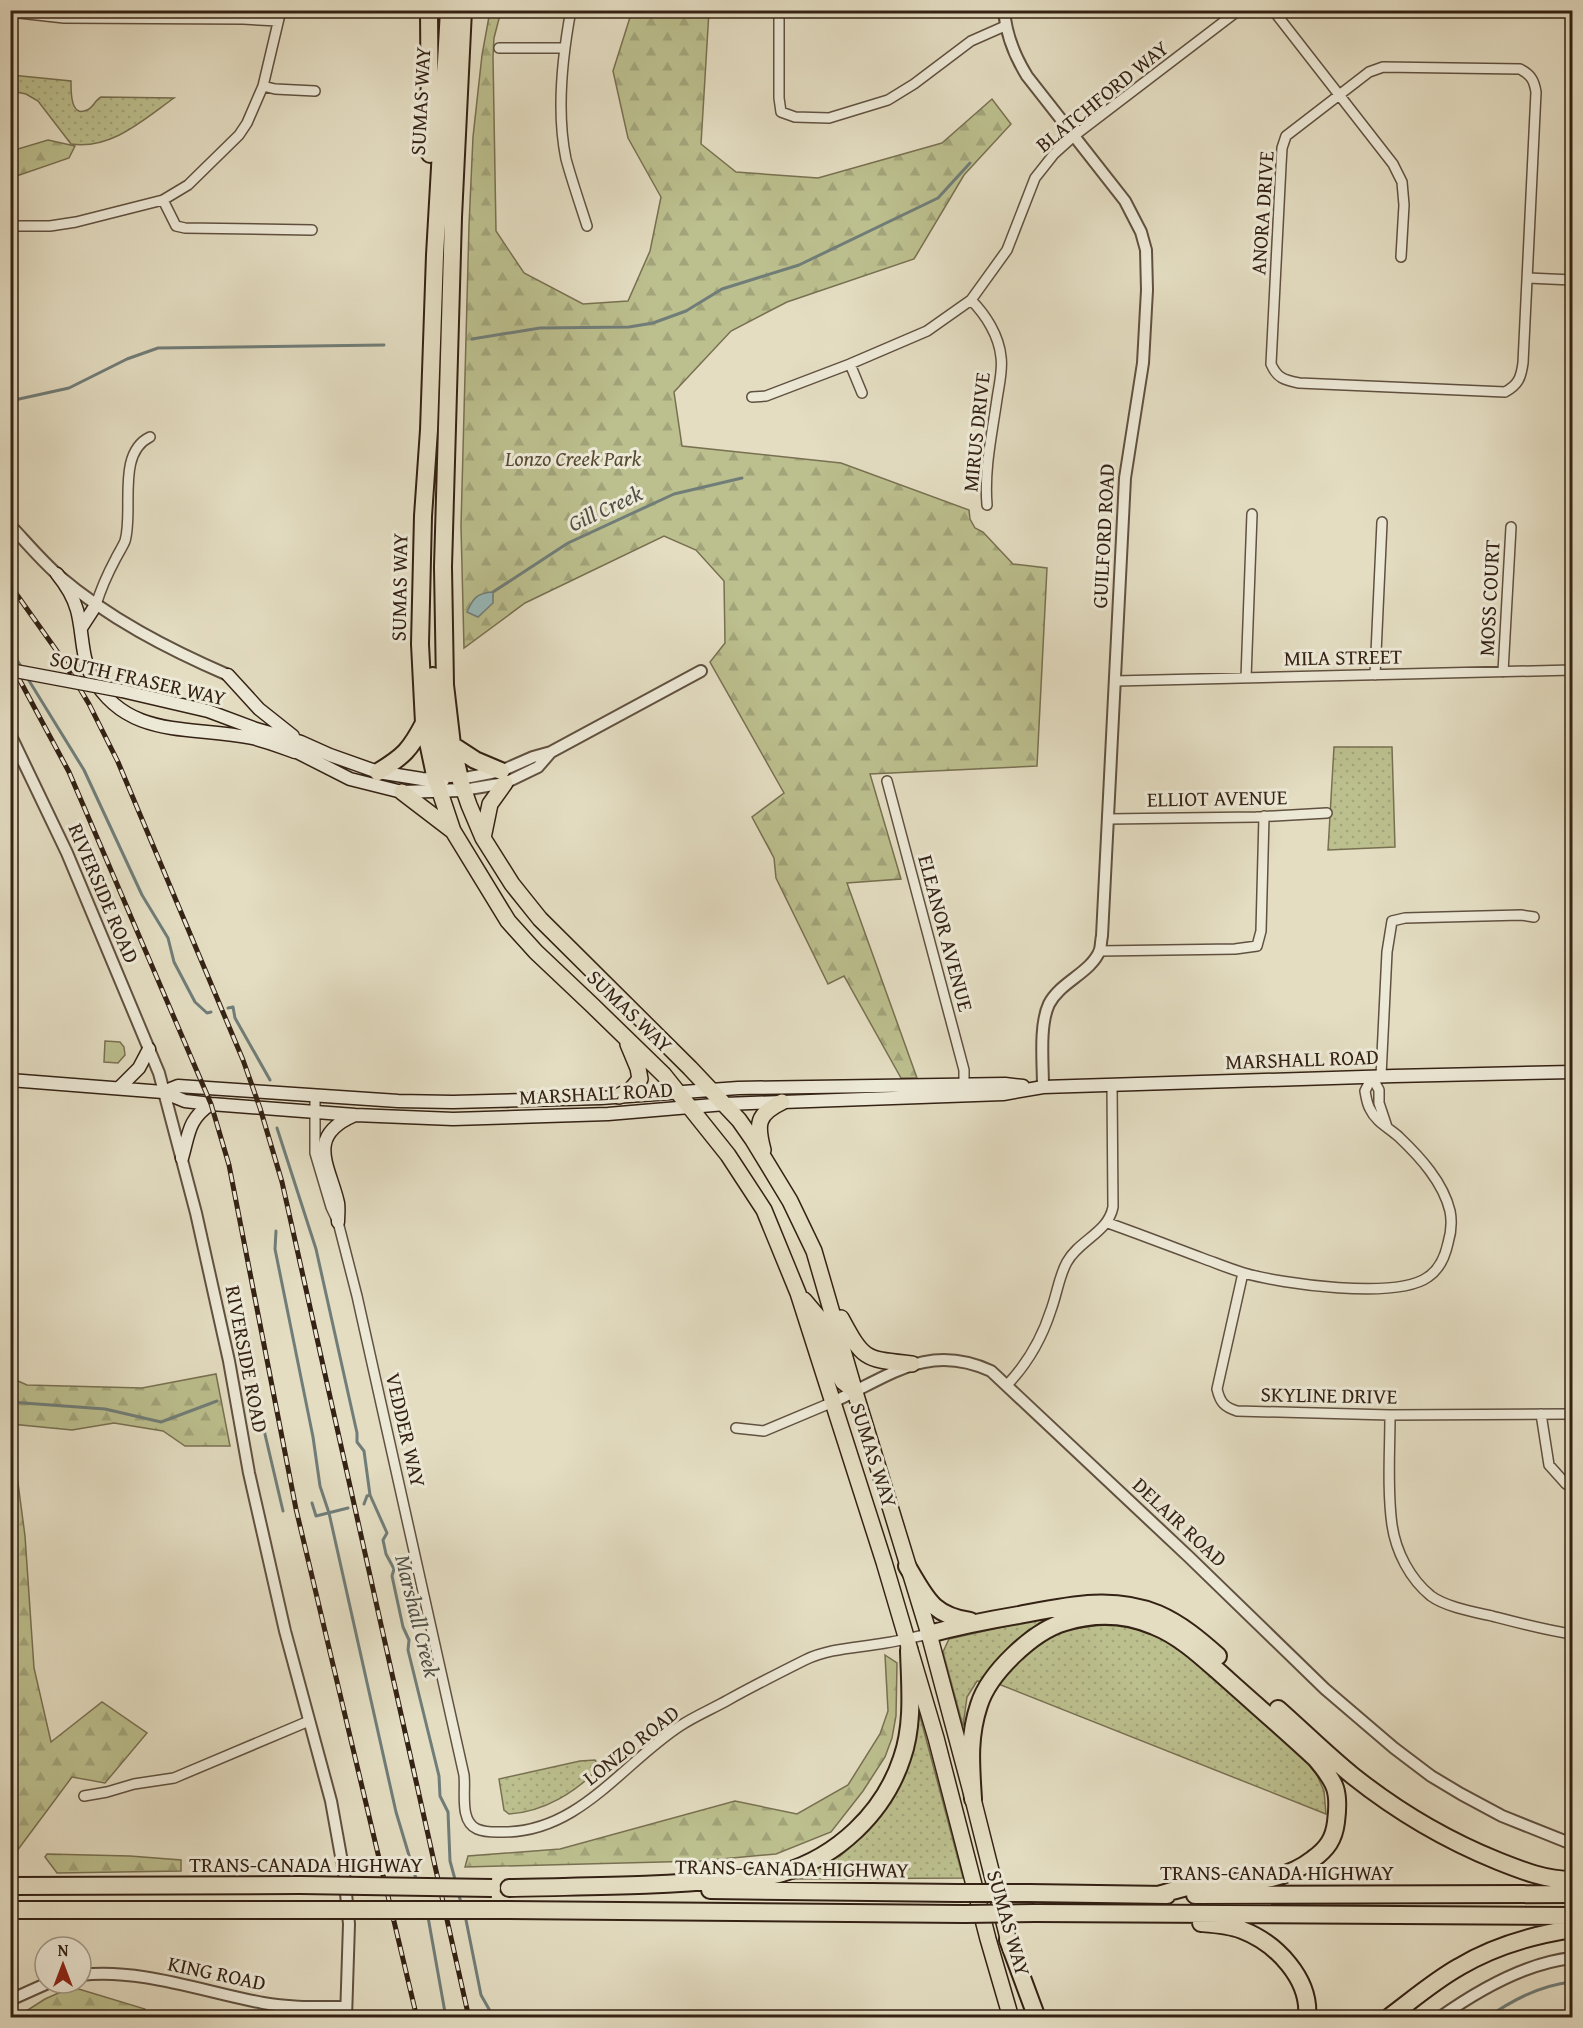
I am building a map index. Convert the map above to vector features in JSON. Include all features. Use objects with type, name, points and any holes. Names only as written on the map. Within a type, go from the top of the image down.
[{"type":"highway","points":[[429,10],[430,180],[426,306],[429,401]]},
{"type":"highway","name":"SUMAS WAY","points":[[449,10],[423,516],[420,644],[424,723],[450,784],[512,884],[540,919],[725,1104],[749,1134],[766,1161],[790,1201],[814,1251],[929,1634],[974,1799],[1028,2018]]},
{"type":"highway","name":"SUMAS WAY","points":[[463,10],[453,217],[443,560],[445,685],[452,745],[450,784],[453,831],[508,921],[536,952],[664,1075],[728,1155],[764,1210],[798,1293],[884,1562],[936,1738],[1011,2018]]},
{"type":"highway","points":[[453,217],[462,144],[472,10]]},
{"type":"highway","points":[[423,516],[429,582],[435,709],[441,751],[450,784]]},
{"type":"highway","points":[[378,772],[406,753],[424,723]]},
{"type":"highway","points":[[452,745],[503,777],[490,804],[483,838]]},
{"type":"highway","points":[[402,792],[453,831]]},
{"type":"highway","points":[[619,1096],[631,1090],[640,1079],[626,1038]]},
{"type":"highway","points":[[766,1161],[759,1134],[761,1117],[767,1109],[782,1102]]},
{"type":"highway","points":[[798,1293],[821,1320],[839,1375],[843,1382],[855,1392]]},
{"type":"highway","points":[[827,1293],[856,1346],[862,1352],[870,1358],[882,1361],[912,1364]]},
{"type":"highway","points":[[907,1566],[940,1612],[953,1618],[980,1622]]},
{"type":"highway","points":[[929,1634],[980,1622],[1087,1603],[1117,1603],[1159,1615],[1196,1637],[1353,1776],[1432,1830],[1471,1850],[1517,1868],[1553,1880],[1572,1880]]},
{"type":"highway","points":[[974,1799],[970,1755],[973,1725],[980,1702],[994,1676],[1012,1656],[1036,1637],[1064,1622],[1102,1615],[1131,1618],[1156,1627],[1181,1641],[1205,1659],[1316,1759],[1337,1790],[1338,1805],[1335,1832],[1327,1849],[1301,1869],[1275,1879],[1200,1884],[1158,1895]]},
{"type":"highway","points":[[501,1888],[703,1882],[780,1874],[818,1859],[838,1846],[862,1825],[879,1805],[892,1784],[903,1758],[908,1734],[910,1700],[908,1645]]},
{"type":"highway","name":"TRANS-CANADA HIGHWAY","points":[[10,1886],[300,1885],[1158,1895],[1572,1894]]},
{"type":"highway","name":"TRANS-CANADA HIGHWAY","points":[[10,1910],[497,1910],[1572,1916]]},
{"type":"highway","points":[[1090,1914],[1214,1924],[1241,1929],[1264,1941],[1287,1960],[1302,1986],[1307,2018]]},
{"type":"highway","points":[[1388,2018],[1460,1966],[1505,1946],[1535,1936],[1572,1929]]},
{"type":"highway","points":[[1008,1940],[1037,2018]]},
{"type":"main road","points":[[57,574],[70,590],[77,609],[83,650],[91,675],[106,699],[129,716],[149,724],[253,738],[298,747]]},
{"type":"main road","points":[[81,628],[96,604]]},
{"type":"main road","name":"SOUTH FRASER WAY","points":[[10,670],[208,711],[298,747],[350,779],[402,792],[450,784]]},
{"type":"main road","points":[[228,675],[298,747]]},
{"type":"main road","name":"SOUTH FRASER WAY","points":[[298,747],[330,755],[378,772],[450,784]]},
{"type":"main road","points":[[119,1088],[139,1068],[149,1049]]},
{"type":"main road","name":"MARSHALL ROAD","points":[[10,1080],[163,1092],[185,1101],[211,1104],[356,1115],[453,1119],[555,1117],[964,1090],[1005,1084],[1038,1087],[1112,1086],[1376,1076],[1572,1072]]},
{"type":"main road","name":"MARSHALL ROAD","points":[[163,1092],[178,1086],[398,1101],[453,1102],[811,1086],[964,1090]]},
{"type":"main road","points":[[182,1158],[193,1121],[211,1104]]},
{"type":"main road","points":[[338,1222],[339,1205],[324,1161],[324,1149],[330,1131],[344,1120],[356,1115]]},
{"type":"street","points":[[10,226],[63,225],[163,200],[188,185],[239,135],[247,123],[263,86],[281,10]]},
{"type":"street","points":[[571,10],[564,48],[561,108],[566,158],[587,226]]},
{"type":"street","points":[[779,10],[778,94],[781,112],[795,117],[829,117],[888,100],[914,84],[971,40],[1005,26]]},
{"type":"street","name":"GUILFORD ROAD","points":[[1004,10],[1005,26],[1017,59],[1027,76],[1125,201],[1141,232],[1146,250],[1148,270],[1143,363],[1125,478],[1104,918],[1099,951]]},
{"type":"street","name":"BLATCHFORD WAY","points":[[752,397],[766,396],[927,331],[971,300],[1007,250],[1035,178],[1054,154],[1074,136],[1239,10]]},
{"type":"street","points":[[1273,10],[1393,164],[1402,183],[1404,205],[1401,257]]},
{"type":"street","points":[[10,12],[64,18],[278,21]]},
{"type":"street","points":[[499,48],[564,48]]},
{"type":"street","name":"ANORA DRIVE","points":[[1383,67],[1520,69],[1530,75],[1536,92],[1528,278],[1521,376],[1516,386],[1505,392],[1299,382],[1286,381],[1276,376],[1271,364],[1282,148],[1286,136],[1338,94],[1369,72],[1383,67]]},
{"type":"street","points":[[263,86],[275,89],[315,91]]},
{"type":"street","points":[[163,200],[176,226],[185,228],[312,230]]},
{"type":"street","points":[[1528,278],[1572,280]]},
{"type":"street","name":"MIRUS DRIVE","points":[[971,300],[981,310],[994,331],[1001,357],[1000,380],[985,483],[987,505]]},
{"type":"street","points":[[850,364],[862,393]]},
{"type":"street","points":[[96,604],[100,589],[125,541],[130,467],[135,451],[141,441],[150,436]]},
{"type":"street","points":[[1246,678],[1252,514]]},
{"type":"street","points":[[1375,675],[1382,522]]},
{"type":"street","points":[[10,525],[57,574],[96,604],[142,633],[228,675]]},
{"type":"street","name":"MOSS COURT","points":[[1503,672],[1512,526]]},
{"type":"street","name":"MILA STREET","points":[[1115,681],[1572,670]]},
{"type":"street","name":"SOUTH FRASER WAY","points":[[450,784],[503,777],[533,757],[552,752],[701,671]]},
{"type":"street","name":"RIVERSIDE ROAD","points":[[10,734],[67,853],[159,1073],[182,1158],[210,1270],[249,1473],[285,1631],[331,1801],[344,1873],[349,1924],[346,2012]]},
{"type":"street","name":"ELEANOR AVENUE","points":[[887,781],[964,1070],[964,1090]]},
{"type":"street","name":"ELLIOT AVENUE","points":[[1108,819],[1327,813]]},
{"type":"street","points":[[1038,1087],[1044,1027],[1049,1003],[1090,963],[1099,951],[1235,949],[1257,946],[1261,930],[1264,816]]},
{"type":"street","points":[[1107,1223],[1243,1273],[1297,1283],[1385,1288],[1412,1284],[1427,1278],[1440,1266],[1446,1252],[1450,1235],[1450,1214],[1440,1186],[1418,1158],[1387,1127],[1379,1103],[1376,1076],[1392,921],[1419,917],[1512,915],[1534,917]]},
{"type":"street","points":[[1007,1385],[1030,1358],[1051,1312],[1065,1264],[1079,1245],[1107,1223],[1113,1207],[1112,1086]]},
{"type":"street","name":"VEDDER WAY","points":[[315,1095],[315,1153],[338,1222],[357,1296],[464,1775]]},
{"type":"street","name":"SKYLINE DRIVE","points":[[1243,1273],[1217,1389],[1219,1400],[1227,1408],[1237,1411],[1390,1415],[1572,1414]]},
{"type":"street","name":"DELAIR ROAD","points":[[736,1428],[764,1431],[833,1402],[912,1364],[933,1359],[973,1362],[991,1371],[1007,1385],[1325,1689],[1394,1748],[1431,1776],[1461,1794],[1502,1816],[1572,1844]]},
{"type":"street","points":[[1541,1414],[1549,1465],[1566,1484]]},
{"type":"street","points":[[1390,1415],[1392,1527],[1401,1557],[1414,1578],[1433,1597],[1462,1609],[1545,1630],[1572,1634]]},
{"type":"street","name":"LONZO ROAD","points":[[464,1775],[467,1820],[475,1828],[488,1832],[534,1829],[556,1821],[589,1802],[681,1725],[807,1659],[837,1649],[908,1645],[929,1634]]},
{"type":"street","points":[[84,1796],[134,1784],[174,1778],[309,1720]]},
{"type":"street","points":[[1439,2018],[1489,1986],[1516,1974],[1572,1958]]},
{"type":"street","name":"KING ROAD","points":[[93,1973],[134,1976],[264,2004],[346,2012]]},
{"type":"street","points":[[10,2000],[33,1990]]},
{"type":"green space","name":"Lonzo Creek Park","points":[[490,11],[501,11],[494,38],[493,57],[496,231],[524,273],[583,304],[628,301],[650,251],[661,197],[628,138],[613,71],[632,11],[709,11],[701,144],[736,172],[818,178],[942,143],[992,99],[1011,124],[964,175],[914,259],[787,302],[731,331],[674,392],[682,446],[841,463],[969,510],[970,519],[975,528],[983,532],[1013,564],[1047,568],[1037,766],[870,774],[901,879],[847,883],[917,1078],[901,1078],[844,976],[828,984],[776,878],[774,858],[752,817],[784,793],[710,662],[725,643],[724,581],[696,550],[664,536],[525,603],[464,648],[461,526],[469,225],[473,137],[482,55]]},
{"type":"green space","points":[[11,75],[71,81],[74,107],[81,111],[89,109],[101,97],[174,98],[126,132],[113,138],[86,145],[71,144],[38,101],[26,94],[11,91]]},
{"type":"green space","points":[[48,140],[75,146],[69,158],[11,178],[11,151]]},
{"type":"green space","points":[[1334,747],[1392,747],[1395,847],[1328,850]]},
{"type":"green space","points":[[105,1041],[120,1042],[124,1047],[125,1055],[118,1063],[104,1062]]},
{"type":"green space","points":[[216,1374],[230,1446],[185,1446],[163,1431],[114,1423],[72,1430],[11,1424],[11,1378],[27,1385],[142,1388]]},
{"type":"green space","points":[[11,1448],[14,1453],[25,1536],[34,1668],[51,1742],[102,1702],[147,1733],[105,1783],[72,1777],[11,1859]]},
{"type":"green space","points":[[1047,1617],[1079,1628],[1114,1623],[1162,1636],[1210,1674],[1314,1768],[1324,1791],[1326,1814],[996,1683],[977,1681],[967,1697],[963,1726],[943,1652],[949,1639]]},
{"type":"green space","points":[[885,1655],[897,1663],[896,1716],[892,1738],[885,1757],[863,1791],[831,1832],[776,1854],[700,1861],[465,1867],[468,1856],[560,1849],[735,1801],[797,1814],[848,1785],[880,1734],[888,1711]]},
{"type":"green space","points":[[920,1716],[963,1878],[785,1879],[840,1856],[864,1835],[897,1790]]},
{"type":"green space","points":[[595,1760],[600,1767],[581,1785],[559,1799],[522,1812],[509,1814],[504,1810],[499,1779],[580,1761]]},
{"type":"green space","points":[[47,1854],[181,1860],[181,1871],[57,1873],[45,1857]]},
{"type":"green space","points":[[93,1993],[145,2009],[147,2017],[32,2018],[23,2013],[54,1995]]},
{"type":"water","points":[[493,592],[493,603],[478,617],[467,612],[476,597]]},
{"type":"waterway","points":[[472,339],[540,328],[629,327],[653,323],[686,311],[722,289],[799,265],[938,198],[970,163]]},
{"type":"waterway","points":[[10,401],[69,388],[127,359],[158,348],[384,345]]},
{"type":"waterway","name":"Gill Creek","points":[[493,592],[568,543],[674,494],[742,478]]},
{"type":"waterway","points":[[10,649],[22,668]]},
{"type":"waterway","points":[[28,679],[84,770],[142,895],[168,938],[174,962],[195,1002],[207,1013],[211,1012]]},
{"type":"waterway","points":[[228,1008],[233,1007],[235,1018],[270,1080]]},
{"type":"waterway","name":"Marshall Creek","points":[[277,1128],[316,1249],[357,1433],[357,1442],[364,1451],[370,1495],[387,1533],[383,1540],[386,1554],[394,1569],[392,1576],[403,1627],[409,1640],[408,1650],[439,1776],[440,1796],[448,1812],[450,1861],[456,1883]]},
{"type":"waterway","points":[[276,1231],[275,1249],[313,1437],[320,1486],[329,1513],[396,1812],[417,1882]]},
{"type":"waterway","points":[[256,1396],[283,1511]]},
{"type":"waterway","points":[[10,1402],[105,1409],[161,1422],[217,1401]]},
{"type":"waterway","points":[[364,1504],[367,1496],[370,1495]]},
{"type":"waterway","points":[[312,1503],[316,1516],[348,1508]]},
{"type":"waterway","name":"Marshall Creek","points":[[458,1892],[462,1906]]},
{"type":"waterway","name":"Marshall Creek","points":[[465,1915],[481,1995],[494,2018]]},
{"type":"waterway","points":[[428,1917],[446,2018]]},
{"type":"waterway","points":[[1487,2018],[1528,1994],[1550,1986],[1572,1982]]},
{"type":"waterway","points":[[337,2013],[337,2018]]},
{"type":"waterway","name":"Marshall Creek","points":[[586,2018],[600,2014],[615,2018]]},
{"type":"waterway","name":"Marshall Creek","points":[[541,2018],[556,2018]]},
{"type":"railway","points":[[10,585],[59,654],[89,704],[118,762],[243,1060],[260,1108],[282,1182],[469,2018]]},
{"type":"railway","points":[[10,662],[69,772],[211,1104],[229,1165],[296,1509],[417,2018]]}]
